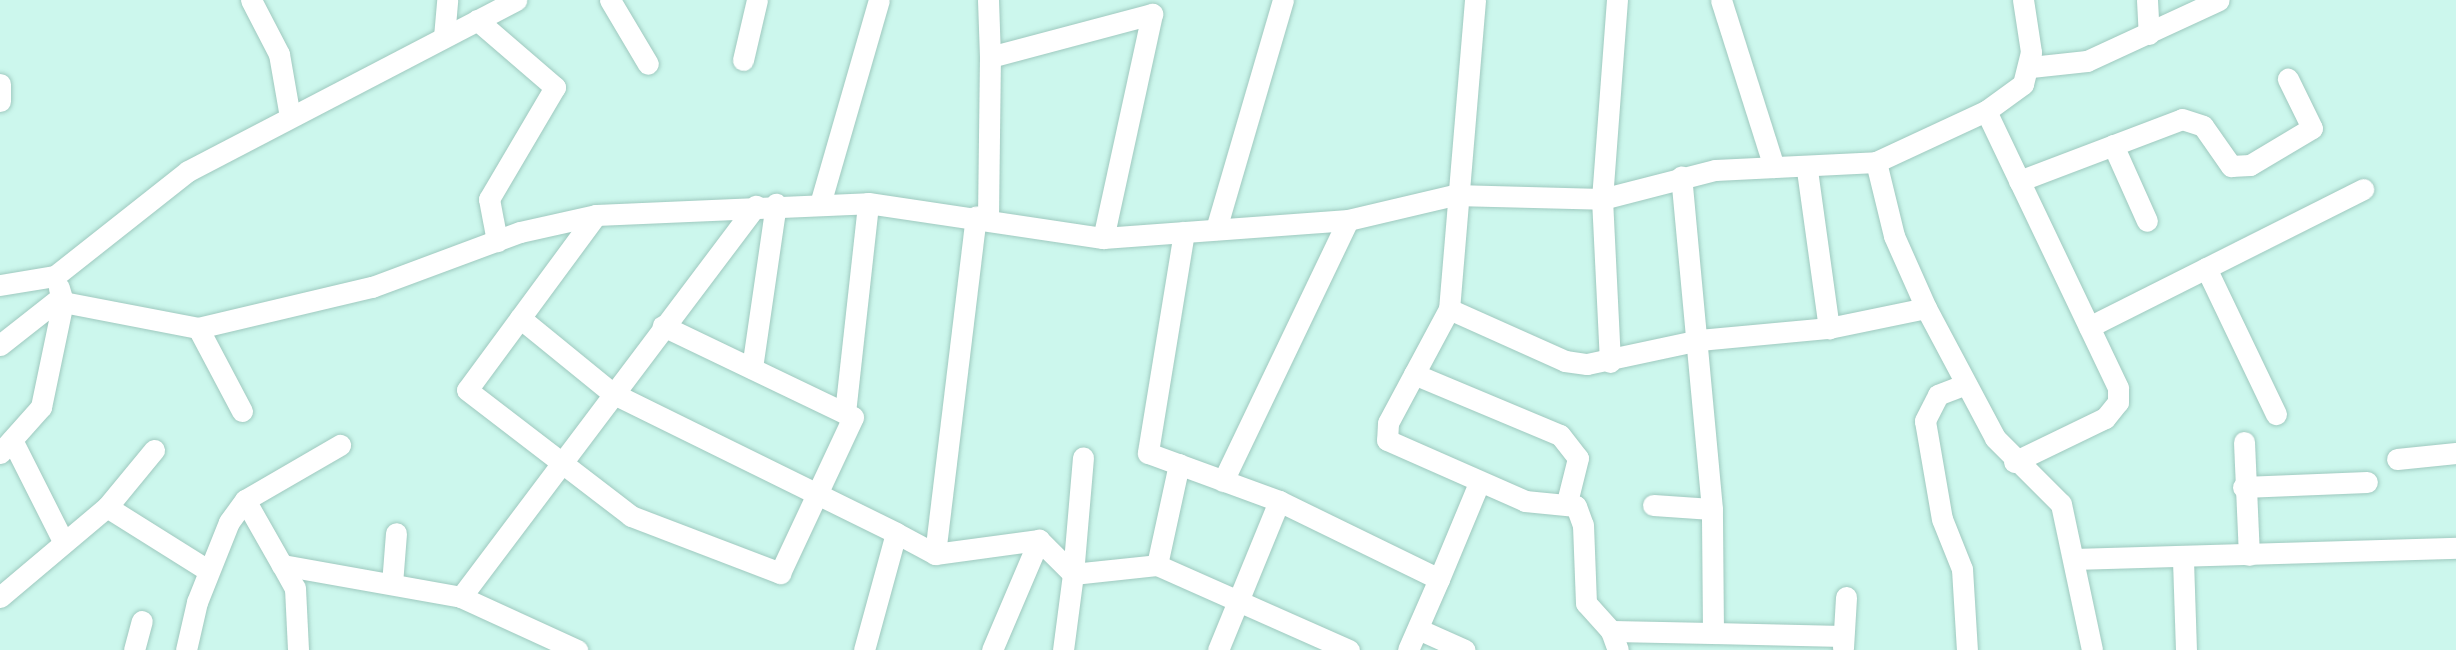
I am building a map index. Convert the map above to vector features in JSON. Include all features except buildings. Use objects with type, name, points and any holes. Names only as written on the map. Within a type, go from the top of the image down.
[{"type":"street","points":[[251,0],[279,54],[290,117]]},
{"type":"street","points":[[444,37],[447,0]]},
{"type":"street","points":[[0,345],[188,171],[516,0]]},
{"type":"street","points":[[610,0],[648,64]]},
{"type":"street","points":[[743,60],[757,0]]},
{"type":"street","points":[[820,204],[879,0]]},
{"type":"street","points":[[935,554],[982,217],[990,57],[988,0]]},
{"type":"street","points":[[1216,229],[1283,0]]},
{"type":"street","points":[[1475,0],[1454,195],[1448,309],[1388,424],[1387,440],[1479,483],[1536,504],[1567,502]]},
{"type":"street","points":[[1611,362],[1602,199],[1617,0]]},
{"type":"street","points":[[1721,0],[1773,167]]},
{"type":"street","points":[[0,285],[60,291],[198,328],[372,287],[497,241],[596,215],[766,205],[868,203],[982,217],[1103,238],[1348,220],[1454,195],[1602,199],[1681,176],[1773,167],[1807,170],[1876,162],[1986,111],[2023,84],[2031,67],[2023,0]]},
{"type":"street","points":[[2147,0],[2149,34]]},
{"type":"street","points":[[2031,67],[2087,61],[2219,0]]},
{"type":"street","points":[[990,57],[1149,7],[1103,238]]},
{"type":"street","points":[[477,20],[555,87],[489,199],[497,241]]},
{"type":"street","points":[[2020,181],[2182,119],[2203,126],[2231,166],[2250,165],[2312,128],[2288,79]]},
{"type":"street","points":[[0,84],[0,101]]},
{"type":"street","points":[[1986,111],[2118,388],[2113,411],[2014,462]]},
{"type":"street","points":[[2113,145],[2147,221]]},
{"type":"street","points":[[1876,162],[1894,236],[1926,308],[1966,384],[2014,462],[2062,504],[2092,650]]},
{"type":"street","points":[[1807,170],[1829,328]]},
{"type":"street","points":[[1681,176],[1699,340],[1699,417],[1712,509],[1713,633]]},
{"type":"street","points":[[2089,327],[2363,189]]},
{"type":"street","points":[[845,413],[868,203]]},
{"type":"street","points":[[461,597],[559,462],[663,326],[766,205]]},
{"type":"street","points":[[752,369],[766,205]]},
{"type":"street","points":[[596,215],[467,390],[631,516],[780,573],[853,417],[663,326]]},
{"type":"street","points":[[1223,481],[1348,220]]},
{"type":"street","points":[[1184,232],[1148,453],[1279,501],[1439,579]]},
{"type":"street","points":[[2206,268],[2276,414]]},
{"type":"street","points":[[60,291],[41,407],[6,447],[64,542]]},
{"type":"street","points":[[1448,309],[1565,361],[1611,362],[1699,340],[1829,328],[1926,308]]},
{"type":"street","points":[[520,318],[612,393],[935,554],[1039,540]]},
{"type":"street","points":[[198,328],[242,411]]},
{"type":"street","points":[[1414,374],[1560,435],[1578,458],[1567,502],[1583,525],[1586,603],[1615,640],[1713,633],[1843,643],[1846,597]]},
{"type":"street","points":[[1966,384],[1937,395],[1925,421],[1942,519],[1962,569],[1967,650]]},
{"type":"street","points":[[2244,442],[2243,487],[2249,555]]},
{"type":"street","points":[[186,650],[209,571],[245,500],[340,445]]},
{"type":"street","points":[[0,597],[107,507],[154,450]]},
{"type":"street","points":[[2397,459],[2456,453]]},
{"type":"street","points":[[1063,650],[1073,574],[1083,457]]},
{"type":"street","points":[[1157,565],[1179,464]]},
{"type":"street","points":[[2243,487],[2367,482]]},
{"type":"street","points":[[1408,650],[1479,483]]},
{"type":"street","points":[[245,500],[295,588],[298,650]]},
{"type":"street","points":[[1218,650],[1279,501]]},
{"type":"street","points":[[1653,505],[1712,509]]},
{"type":"street","points":[[107,507],[209,571]]},
{"type":"street","points":[[392,584],[396,533]]},
{"type":"street","points":[[864,650],[896,533]]},
{"type":"street","points":[[1039,540],[1073,574]]},
{"type":"street","points":[[992,650],[1039,540]]},
{"type":"street","points":[[2075,559],[2183,560],[2456,548]]},
{"type":"street","points":[[2183,560],[2186,650]]},
{"type":"street","points":[[282,565],[461,597],[563,648]]},
{"type":"street","points":[[1073,574],[1157,565],[1349,650]]},
{"type":"street","points":[[134,650],[142,621]]},
{"type":"street","points":[[1418,629],[1465,650]]}]
